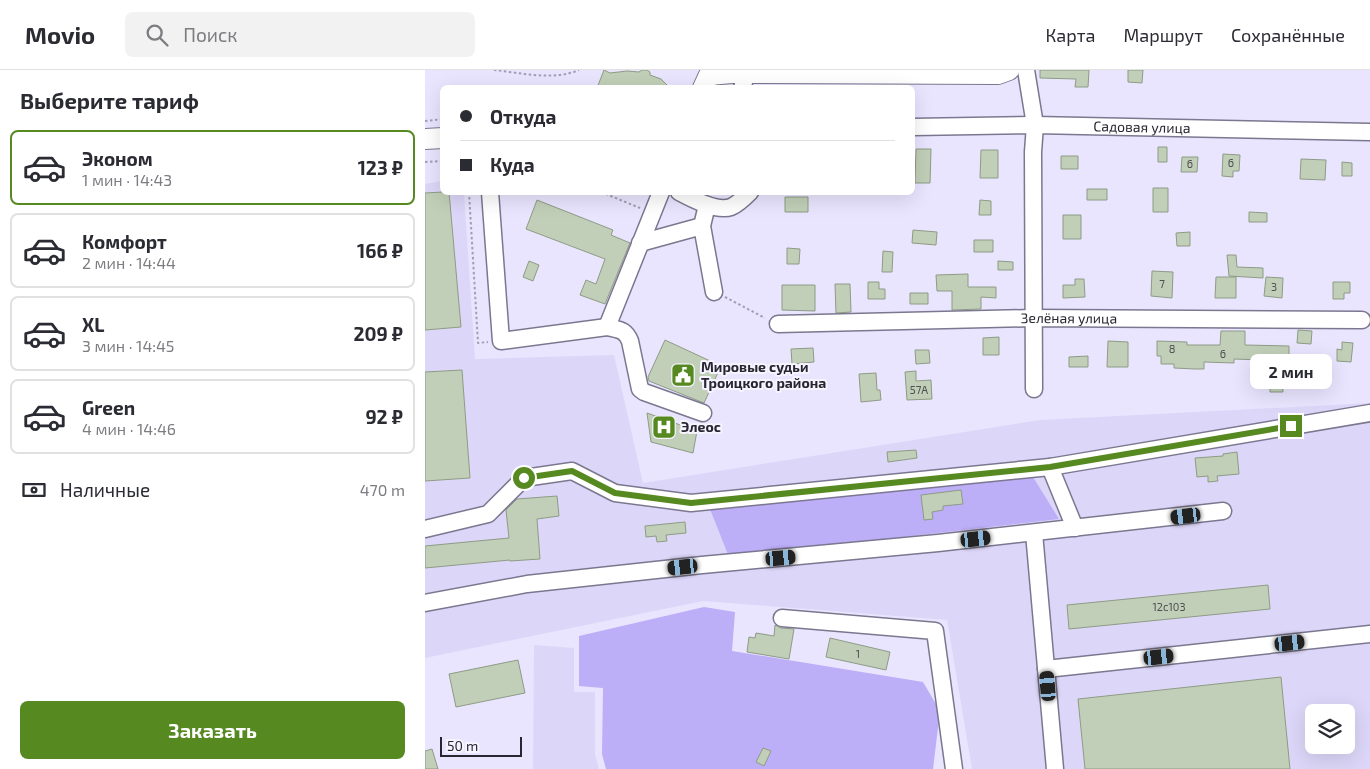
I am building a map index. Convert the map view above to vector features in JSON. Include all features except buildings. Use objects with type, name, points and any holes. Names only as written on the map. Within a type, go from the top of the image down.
[{"type":"main road","points":[[708,76],[745,80],[998,74],[1009,70]]},
{"type":"main road","points":[[425,139],[440,138]]},
{"type":"street","points":[[1027,70],[1035,126],[1033,152],[1034,389]]},
{"type":"street","name":"Садовая улица","points":[[915,127],[1035,126],[1370,132]]},
{"type":"street","points":[[490,195],[501,341],[607,328],[621,330],[627,334],[630,341],[640,389],[703,413]]},
{"type":"street","points":[[607,328],[660,195]]},
{"type":"street","points":[[685,195],[707,205],[730,207],[746,195]]},
{"type":"street","points":[[707,205],[702,226],[714,292]]},
{"type":"street","points":[[640,243],[702,226]]},
{"type":"street","name":"Зелёная улица","points":[[778,324],[1033,318],[1361,320]]},
{"type":"street","points":[[425,529],[487,514],[524,478],[572,471],[615,493],[691,503],[1050,467],[1370,413]]},
{"type":"street","points":[[1050,467],[1075,528]]},
{"type":"street","points":[[425,603],[527,584],[1034,533],[1223,511]]},
{"type":"street","points":[[1034,533],[1055,769]]},
{"type":"street","points":[[781,618],[935,631],[954,769]]},
{"type":"street","points":[[1046,669],[1370,634]]},
{"type":"path","points":[[494,70],[541,75],[568,74],[579,70]]},
{"type":"path","points":[[425,121],[440,119]]},
{"type":"path","points":[[425,162],[440,161]]},
{"type":"path","points":[[469,195],[478,343],[501,341]]},
{"type":"path","points":[[608,195],[653,213]]},
{"type":"path","points":[[714,292],[778,324]]},
{"type":"shaded area","points":[[440,181],[440,195],[464,195],[475,359],[614,355],[643,483],[1040,420],[1370,403],[1370,769],[972,769],[947,620],[703,601],[425,658],[425,184]]},
{"type":"shaded area","points":[[1033,477],[1059,519],[729,557],[710,509]]},
{"type":"shaded area","points":[[704,607],[735,612],[732,651],[923,682],[940,711],[933,769],[606,769],[602,754],[603,688],[579,686],[579,636]]},
{"type":"shaded area","points":[[534,645],[574,648],[574,692],[595,692],[595,754],[599,769],[533,769]]},
{"type":"place","name":"Мировые судьи Троицкого района","points":[[683,375]]},
{"type":"place","name":"Элеос","points":[[664,427]]},
{"type":"route","points":[[524,478],[572,471],[615,493],[691,503],[1050,467],[1291,426]]}]
